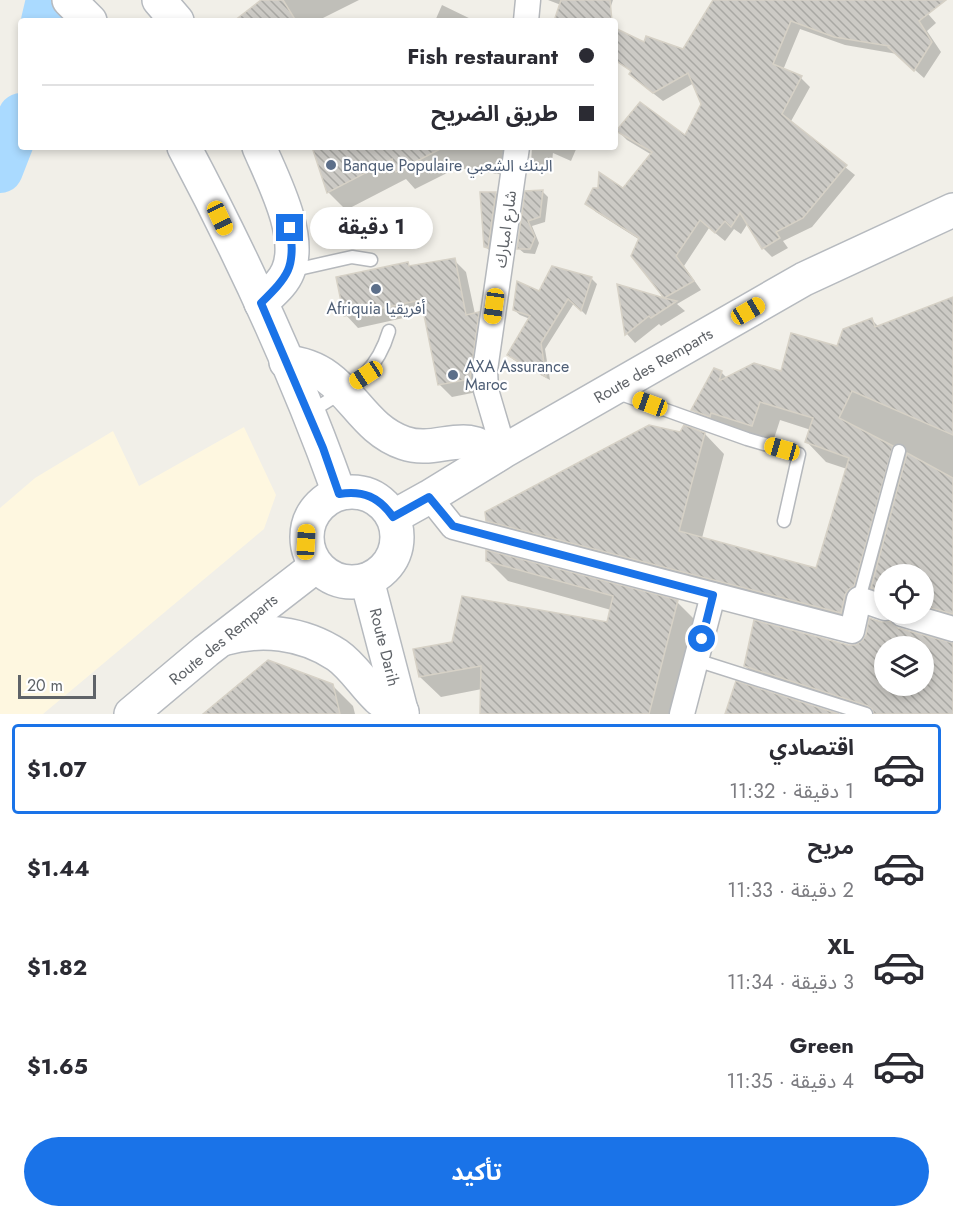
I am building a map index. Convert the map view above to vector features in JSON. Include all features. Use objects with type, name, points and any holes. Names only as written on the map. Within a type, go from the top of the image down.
[{"type":"main road","points":[[69,0],[87,18]]},
{"type":"main road","points":[[159,0],[174,18]]},
{"type":"main road","points":[[185,150],[261,303],[308,413],[339,494]]},
{"type":"main road","points":[[260,150],[284,209],[290,228],[292,246],[288,271],[282,282],[261,303]]},
{"type":"main road","name":"Route des Remparts","points":[[393,517],[804,279],[951,215]]},
{"type":"main road","points":[[286,362],[301,363],[316,368],[330,378],[376,425],[389,436],[404,443],[420,447],[461,441],[472,442],[499,454]]},
{"type":"main road","points":[[350,492],[370,495],[379,501],[393,517],[397,529],[394,555],[383,570],[368,580],[356,583],[334,580],[316,566],[310,555],[306,542],[307,530],[311,517],[327,499],[350,492]]},
{"type":"main road","name":"Route des Remparts","points":[[131,714],[220,640],[316,566]]},
{"type":"main road","name":"Route Darih","points":[[368,580],[402,713]]},
{"type":"main road","points":[[220,640],[239,634],[259,632],[304,640],[338,656],[379,700],[402,713]]},
{"type":"street","points":[[526,18],[528,0]]},
{"type":"street","name":"شارع امبارك","points":[[499,454],[486,390],[485,370],[517,150]]},
{"type":"street","points":[[429,497],[453,526],[852,631],[859,599],[874,604]]},
{"type":"street","points":[[682,714],[713,595]]},
{"type":"street","points":[[934,623],[953,629]]},
{"type":"lane","points":[[288,271],[352,257],[371,260]]},
{"type":"lane","points":[[308,413],[366,375],[383,350],[390,331]]},
{"type":"lane","points":[[611,390],[747,439],[799,454],[784,521]]},
{"type":"lane","points":[[859,599],[899,451]]},
{"type":"lane","points":[[696,660],[866,714]]},
{"type":"shaded area","points":[[244,427],[276,495],[264,529],[43,714],[0,714],[0,508],[35,478],[113,431],[139,486]]},
{"type":"building","points":[[261,0],[283,0],[294,18],[238,18]]},
{"type":"building","points":[[561,0],[610,0],[612,18],[555,18]]},
{"type":"building","points":[[713,0],[946,0],[919,21],[932,42],[914,71],[889,46],[834,37],[791,21],[773,64],[802,76],[782,114],[847,165],[803,218],[776,232],[780,238],[762,249],[740,213],[731,227],[725,221],[715,233],[700,220],[676,256],[694,281],[664,298],[631,256],[639,238],[585,204],[593,188],[598,188],[599,172],[623,188],[652,152],[618,132],[618,129],[640,102],[685,135],[701,104],[688,73],[653,93],[629,74],[631,71],[618,62],[618,29],[644,42],[646,36],[683,49]]},
{"type":"building","points":[[313,150],[438,150],[396,172],[392,159],[327,193]]},
{"type":"building","points":[[543,190],[540,217],[528,221],[535,237],[530,249],[517,249],[525,191]]},
{"type":"building","points":[[480,192],[496,192],[488,248],[484,247]]},
{"type":"building","points":[[455,258],[466,315],[479,312],[470,379],[438,385],[421,300],[344,316],[336,277],[408,262],[409,266]]},
{"type":"building","points":[[552,266],[592,277],[581,311],[568,299],[541,343],[546,377],[507,355],[530,316],[513,310],[517,281],[539,291]]},
{"type":"building","points":[[617,284],[677,301],[651,318],[649,316],[625,335]]},
{"type":"building","points":[[953,297],[953,435],[852,391],[839,418],[893,446],[854,586],[845,595],[841,613],[486,521],[485,512],[649,425],[680,432],[684,425],[705,433],[679,531],[816,568],[849,458],[805,442],[813,418],[760,402],[752,426],[711,413],[710,417],[691,410],[714,368],[722,371],[719,381],[754,363],[781,371],[791,333],[837,346],[843,329],[872,318],[875,327]]},
{"type":"building","points":[[907,453],[953,478],[953,614],[934,609],[934,564],[877,564]]},
{"type":"building","points":[[486,550],[678,600],[649,714],[480,714],[481,666],[419,677],[413,649],[452,642],[462,596],[607,622],[613,596],[486,561]]},
{"type":"building","points":[[869,618],[874,620],[874,624],[893,624],[898,628],[927,636],[874,636],[874,696],[934,696],[934,638],[953,643],[953,714],[874,714],[868,706],[744,666],[754,620],[848,645],[855,645],[866,635]]},
{"type":"building","points":[[268,660],[333,684],[340,714],[203,714]]},
{"type":"building","points":[[736,681],[839,714],[725,714]]},
{"type":"waterway","points":[[45,18],[49,0]]},
{"type":"waterway","points":[[0,170],[18,124]]},
{"type":"place","name":"Banque Populaire البنك الشعبي","points":[[331,165]]},
{"type":"place","name":"Afriquia أفريقيا","points":[[376,289]]},
{"type":"place","name":"AXA Assurance Maroc","points":[[453,375]]},
{"type":"route","points":[[290,228],[292,259],[288,271],[282,282],[261,303],[323,448],[339,494],[350,492],[370,495],[387,508],[393,517],[429,497],[453,526],[713,595],[702,639]]}]
